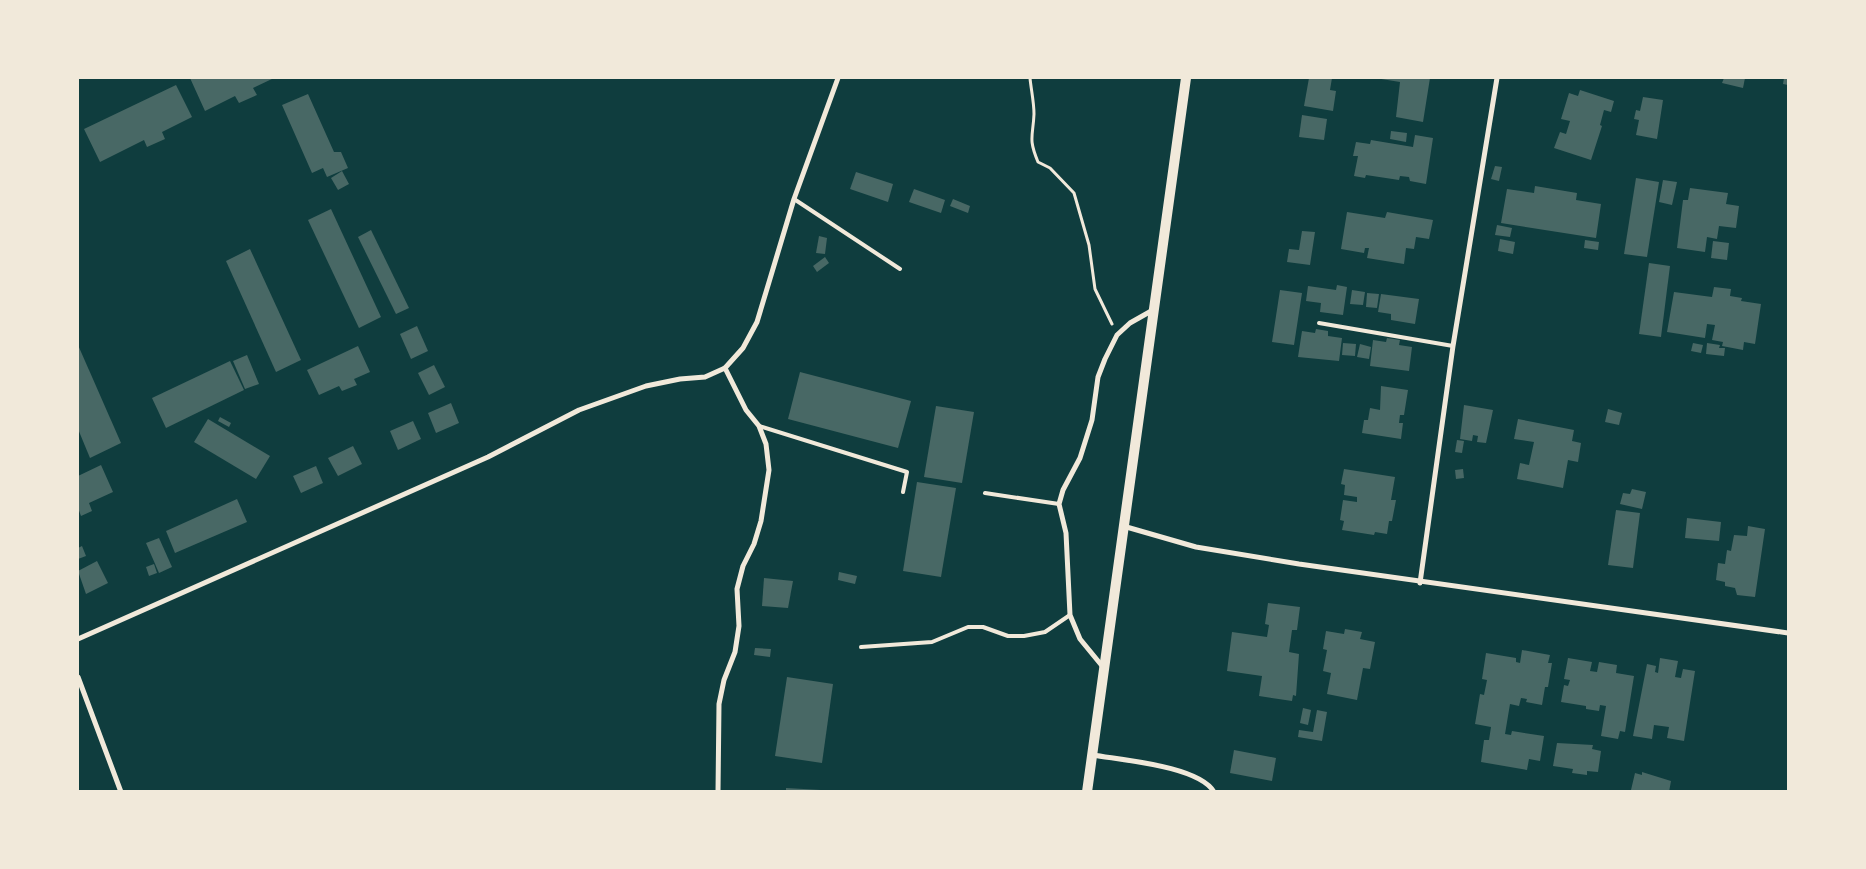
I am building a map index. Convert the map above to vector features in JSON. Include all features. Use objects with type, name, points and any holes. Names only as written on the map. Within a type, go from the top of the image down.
[{"type":"main road","points":[[1086,792],[1186,78]]},
{"type":"street","points":[[78,639],[488,457],[579,410],[646,386],[680,379],[705,377],[725,368],[743,348],[757,322],[794,198],[838,78]]},
{"type":"street","points":[[1420,583],[1453,346],[1496,78]]},
{"type":"street","points":[[1104,667],[1080,639],[1070,615],[1066,533],[1058,504],[1063,490],[1080,458],[1092,420],[1098,377],[1105,358],[1117,335],[1130,323],[1153,310]]},
{"type":"street","points":[[718,792],[719,704],[724,680],[735,652],[739,626],[737,589],[761,521],[769,470],[766,444],[759,426],[746,410],[725,368]]},
{"type":"street","points":[[1122,526],[1196,548],[1420,583],[1788,632]]},
{"type":"street","points":[[78,677],[121,792]]},
{"type":"street","points":[[1092,755],[1185,772],[1200,778],[1214,792]]},
{"type":"lane","points":[[794,198],[900,269]]},
{"type":"lane","points":[[1318,323],[1453,346]]},
{"type":"lane","points":[[759,426],[907,472],[903,492]]},
{"type":"lane","points":[[985,493],[1058,504]]},
{"type":"lane","points":[[861,647],[932,642],[968,627],[983,627],[1008,636],[1024,636],[1045,632],[1070,615]]},
{"type":"path","points":[[1030,78],[1034,115],[1030,134],[1032,149],[1038,162],[1050,168],[1074,193],[1089,245],[1095,289],[1117,335]]},
{"type":"building","points":[[190,78],[274,78],[253,88],[257,95],[239,103],[235,96],[205,111]]},
{"type":"building","points":[[1309,78],[1332,78],[1330,90],[1336,91],[1333,111],[1304,106]]},
{"type":"building","points":[[1375,78],[1430,78],[1423,122],[1396,117],[1400,82]]},
{"type":"building","points":[[1724,78],[1745,78],[1743,88],[1722,83]]},
{"type":"building","points":[[1784,78],[1788,78],[1788,85],[1783,84]]},
{"type":"building","points":[[176,85],[192,117],[162,132],[165,139],[147,147],[144,140],[100,162],[84,129]]},
{"type":"building","points":[[1580,90],[1614,101],[1611,112],[1604,110],[1600,125],[1602,126],[1591,160],[1554,148],[1560,132],[1566,134],[1570,121],[1561,119],[1569,93],[1578,96]]},
{"type":"building","points":[[308,94],[334,152],[341,152],[348,168],[327,177],[323,168],[312,173],[282,105]]},
{"type":"building","points":[[1643,97],[1663,100],[1657,139],[1636,135],[1639,120],[1634,119],[1636,110],[1640,111]]},
{"type":"building","points":[[1302,115],[1327,119],[1324,140],[1299,137]]},
{"type":"building","points":[[1391,131],[1407,133],[1406,142],[1390,139]]},
{"type":"building","points":[[1415,135],[1433,138],[1426,184],[1410,181],[1409,177],[1400,176],[1399,180],[1366,175],[1365,178],[1354,176],[1358,156],[1353,156],[1356,142],[1370,144],[1371,140],[1413,147]]},
{"type":"building","points":[[1495,166],[1502,167],[1499,181],[1491,179]]},
{"type":"building","points":[[342,171],[349,184],[338,190],[331,178]]},
{"type":"building","points":[[856,172],[893,184],[888,202],[850,189]]},
{"type":"building","points":[[1636,178],[1659,182],[1647,257],[1624,254]]},
{"type":"building","points":[[1663,180],[1677,182],[1672,205],[1659,202]]},
{"type":"building","points":[[1535,186],[1577,193],[1576,200],[1601,204],[1596,238],[1501,223],[1507,189],[1534,193]]},
{"type":"building","points":[[1690,188],[1728,193],[1726,204],[1739,206],[1736,228],[1719,226],[1717,239],[1707,237],[1705,252],[1677,248],[1683,200],[1688,200]]},
{"type":"building","points":[[914,189],[945,200],[941,213],[909,202]]},
{"type":"building","points":[[953,199],[970,206],[968,213],[950,206]]},
{"type":"building","points":[[331,209],[381,317],[359,328],[308,220]]},
{"type":"building","points":[[1347,212],[1385,218],[1387,212],[1433,220],[1429,239],[1416,237],[1414,249],[1406,248],[1404,264],[1367,258],[1369,248],[1365,248],[1364,253],[1341,249]]},
{"type":"building","points":[[1497,225],[1512,228],[1510,237],[1495,235]]},
{"type":"building","points":[[371,230],[409,308],[396,314],[358,237]]},
{"type":"building","points":[[1302,231],[1315,232],[1310,265],[1287,262],[1289,249],[1299,250]]},
{"type":"building","points":[[819,236],[827,238],[825,254],[816,253]]},
{"type":"building","points":[[1500,239],[1515,242],[1513,254],[1498,251]]},
{"type":"building","points":[[1585,240],[1599,242],[1598,250],[1584,248]]},
{"type":"building","points":[[1713,241],[1729,243],[1727,260],[1711,258]]},
{"type":"building","points":[[250,249],[301,360],[276,372],[226,261]]},
{"type":"building","points":[[825,257],[829,263],[817,272],[813,266]]},
{"type":"building","points":[[1649,263],[1670,266],[1661,337],[1639,334]]},
{"type":"building","points":[[1337,285],[1347,287],[1343,315],[1320,312],[1321,303],[1306,301],[1308,286],[1336,290]]},
{"type":"building","points":[[1714,287],[1731,289],[1730,296],[1742,298],[1741,301],[1761,304],[1755,344],[1744,342],[1743,350],[1722,346],[1723,342],[1712,340],[1715,325],[1707,324],[1705,338],[1667,332],[1674,292],[1712,297]]},
{"type":"building","points":[[1280,290],[1302,293],[1294,345],[1272,342]]},
{"type":"building","points":[[1352,290],[1365,292],[1363,305],[1350,304]]},
{"type":"building","points":[[1367,293],[1379,294],[1377,308],[1366,307]]},
{"type":"building","points":[[1381,294],[1419,299],[1415,324],[1391,320],[1391,314],[1378,312]]},
{"type":"building","points":[[417,326],[428,351],[411,359],[400,334]]},
{"type":"building","points":[[1316,329],[1328,331],[1328,336],[1342,338],[1339,361],[1298,357],[1302,331],[1315,333]]},
{"type":"building","points":[[1387,338],[1400,340],[1399,345],[1412,347],[1409,371],[1370,366],[1373,340],[1386,342]]},
{"type":"building","points":[[1343,343],[1356,344],[1355,356],[1342,355]]},
{"type":"building","points":[[1693,343],[1703,345],[1701,353],[1691,351]]},
{"type":"building","points":[[1707,343],[1720,345],[1719,348],[1725,348],[1724,356],[1706,354]]},
{"type":"building","points":[[1360,344],[1371,347],[1369,359],[1357,357]]},
{"type":"building","points":[[78,345],[121,443],[90,458],[78,429]]},
{"type":"building","points":[[358,346],[370,372],[354,379],[357,385],[342,391],[339,386],[319,395],[307,370]]},
{"type":"building","points":[[247,355],[259,384],[245,389],[233,361]]},
{"type":"building","points":[[230,361],[244,390],[166,428],[152,398]]},
{"type":"building","points":[[434,365],[445,387],[429,395],[418,373]]},
{"type":"building","points":[[800,372],[911,401],[898,448],[788,419]]},
{"type":"building","points":[[1381,386],[1408,390],[1404,415],[1400,415],[1399,423],[1403,423],[1401,439],[1362,433],[1364,420],[1368,420],[1370,408],[1380,410]]},
{"type":"building","points":[[451,403],[459,423],[436,433],[428,413]]},
{"type":"building","points":[[1464,405],[1493,410],[1486,443],[1477,442],[1478,436],[1473,435],[1472,441],[1460,439]]},
{"type":"building","points":[[936,406],[974,412],[962,483],[924,477]]},
{"type":"building","points":[[1608,409],[1622,413],[1619,425],[1605,422]]},
{"type":"building","points":[[220,417],[231,423],[229,427],[218,421]]},
{"type":"building","points":[[208,419],[270,456],[256,479],[194,442]]},
{"type":"building","points":[[1518,419],[1574,430],[1572,441],[1581,443],[1578,462],[1568,460],[1563,488],[1517,479],[1520,463],[1529,465],[1534,442],[1514,439]]},
{"type":"building","points":[[413,421],[421,439],[398,450],[390,431]]},
{"type":"building","points":[[1457,440],[1464,441],[1462,453],[1455,452]]},
{"type":"building","points":[[353,446],[362,464],[338,476],[328,458]]},
{"type":"building","points":[[101,465],[113,492],[89,503],[92,511],[81,516],[78,508],[78,476]]},
{"type":"building","points":[[316,466],[323,483],[301,493],[293,476]]},
{"type":"building","points":[[1344,469],[1395,477],[1391,500],[1396,500],[1392,521],[1389,521],[1387,534],[1375,532],[1374,535],[1342,530],[1344,521],[1340,520],[1343,500],[1357,502],[1357,497],[1344,495],[1345,485],[1341,484]]},
{"type":"building","points":[[1463,469],[1464,478],[1456,479],[1455,470]]},
{"type":"building","points":[[917,482],[956,488],[941,577],[903,571]]},
{"type":"building","points":[[1632,489],[1646,492],[1642,509],[1620,504],[1623,493],[1630,494]]},
{"type":"building","points":[[237,499],[247,522],[175,553],[166,531]]},
{"type":"building","points":[[1616,510],[1640,513],[1633,568],[1608,565]]},
{"type":"building","points":[[1687,518],[1721,522],[1719,541],[1685,538]]},
{"type":"building","points":[[1748,526],[1765,529],[1755,597],[1737,595],[1735,588],[1725,586],[1725,582],[1716,580],[1718,563],[1725,564],[1727,550],[1731,551],[1734,535],[1747,536]]},
{"type":"building","points":[[159,538],[172,567],[159,573],[146,543]]},
{"type":"building","points":[[82,546],[86,556],[78,559],[78,548]]},
{"type":"building","points":[[97,561],[108,583],[86,594],[78,571]]},
{"type":"building","points":[[154,564],[157,573],[149,576],[146,567]]},
{"type":"building","points":[[839,572],[857,576],[855,584],[838,580]]},
{"type":"building","points":[[764,578],[793,581],[788,608],[762,606]]},
{"type":"building","points":[[1268,603],[1300,607],[1297,630],[1292,630],[1289,652],[1299,654],[1296,696],[1293,695],[1292,701],[1259,696],[1262,676],[1227,671],[1232,632],[1267,637],[1269,625],[1265,624]]},
{"type":"building","points":[[1345,629],[1362,632],[1360,639],[1375,642],[1370,669],[1363,668],[1357,700],[1327,694],[1331,673],[1323,671],[1327,650],[1323,649],[1326,631],[1344,634]]},
{"type":"building","points":[[755,648],[771,649],[770,657],[754,655]]},
{"type":"building","points":[[1522,650],[1550,655],[1548,663],[1552,663],[1548,687],[1545,687],[1542,705],[1526,702],[1527,699],[1521,698],[1519,706],[1510,704],[1505,734],[1511,735],[1512,731],[1544,736],[1540,761],[1529,759],[1527,770],[1481,762],[1484,740],[1489,740],[1491,727],[1475,724],[1480,694],[1484,695],[1487,680],[1482,679],[1486,653],[1516,658],[1516,662],[1520,663]]},
{"type":"building","points":[[1568,658],[1592,662],[1590,671],[1597,672],[1599,662],[1617,665],[1616,673],[1634,676],[1625,732],[1620,731],[1618,739],[1601,736],[1606,706],[1600,705],[1599,711],[1586,709],[1586,706],[1561,702],[1564,685],[1568,686],[1570,680],[1564,679]]},
{"type":"building","points":[[1660,658],[1678,661],[1675,677],[1681,678],[1683,669],[1695,671],[1684,741],[1667,738],[1669,727],[1654,725],[1652,739],[1633,736],[1647,664],[1656,666],[1655,672],[1658,673]]},
{"type":"building","points":[[787,677],[833,684],[822,763],[775,756]]},
{"type":"building","points":[[1303,708],[1311,710],[1308,725],[1300,723]]},
{"type":"building","points":[[1317,710],[1327,712],[1322,741],[1298,737],[1299,730],[1313,732]]},
{"type":"building","points":[[1557,743],[1593,745],[1592,749],[1601,751],[1598,772],[1587,771],[1587,775],[1572,773],[1573,769],[1553,766]]},
{"type":"building","points":[[1234,750],[1276,758],[1272,781],[1230,773]]},
{"type":"building","points":[[1642,772],[1671,781],[1669,792],[1631,790],[1635,773],[1642,775]]},
{"type":"building","points":[[786,788],[821,790],[821,792],[786,792]]}]
